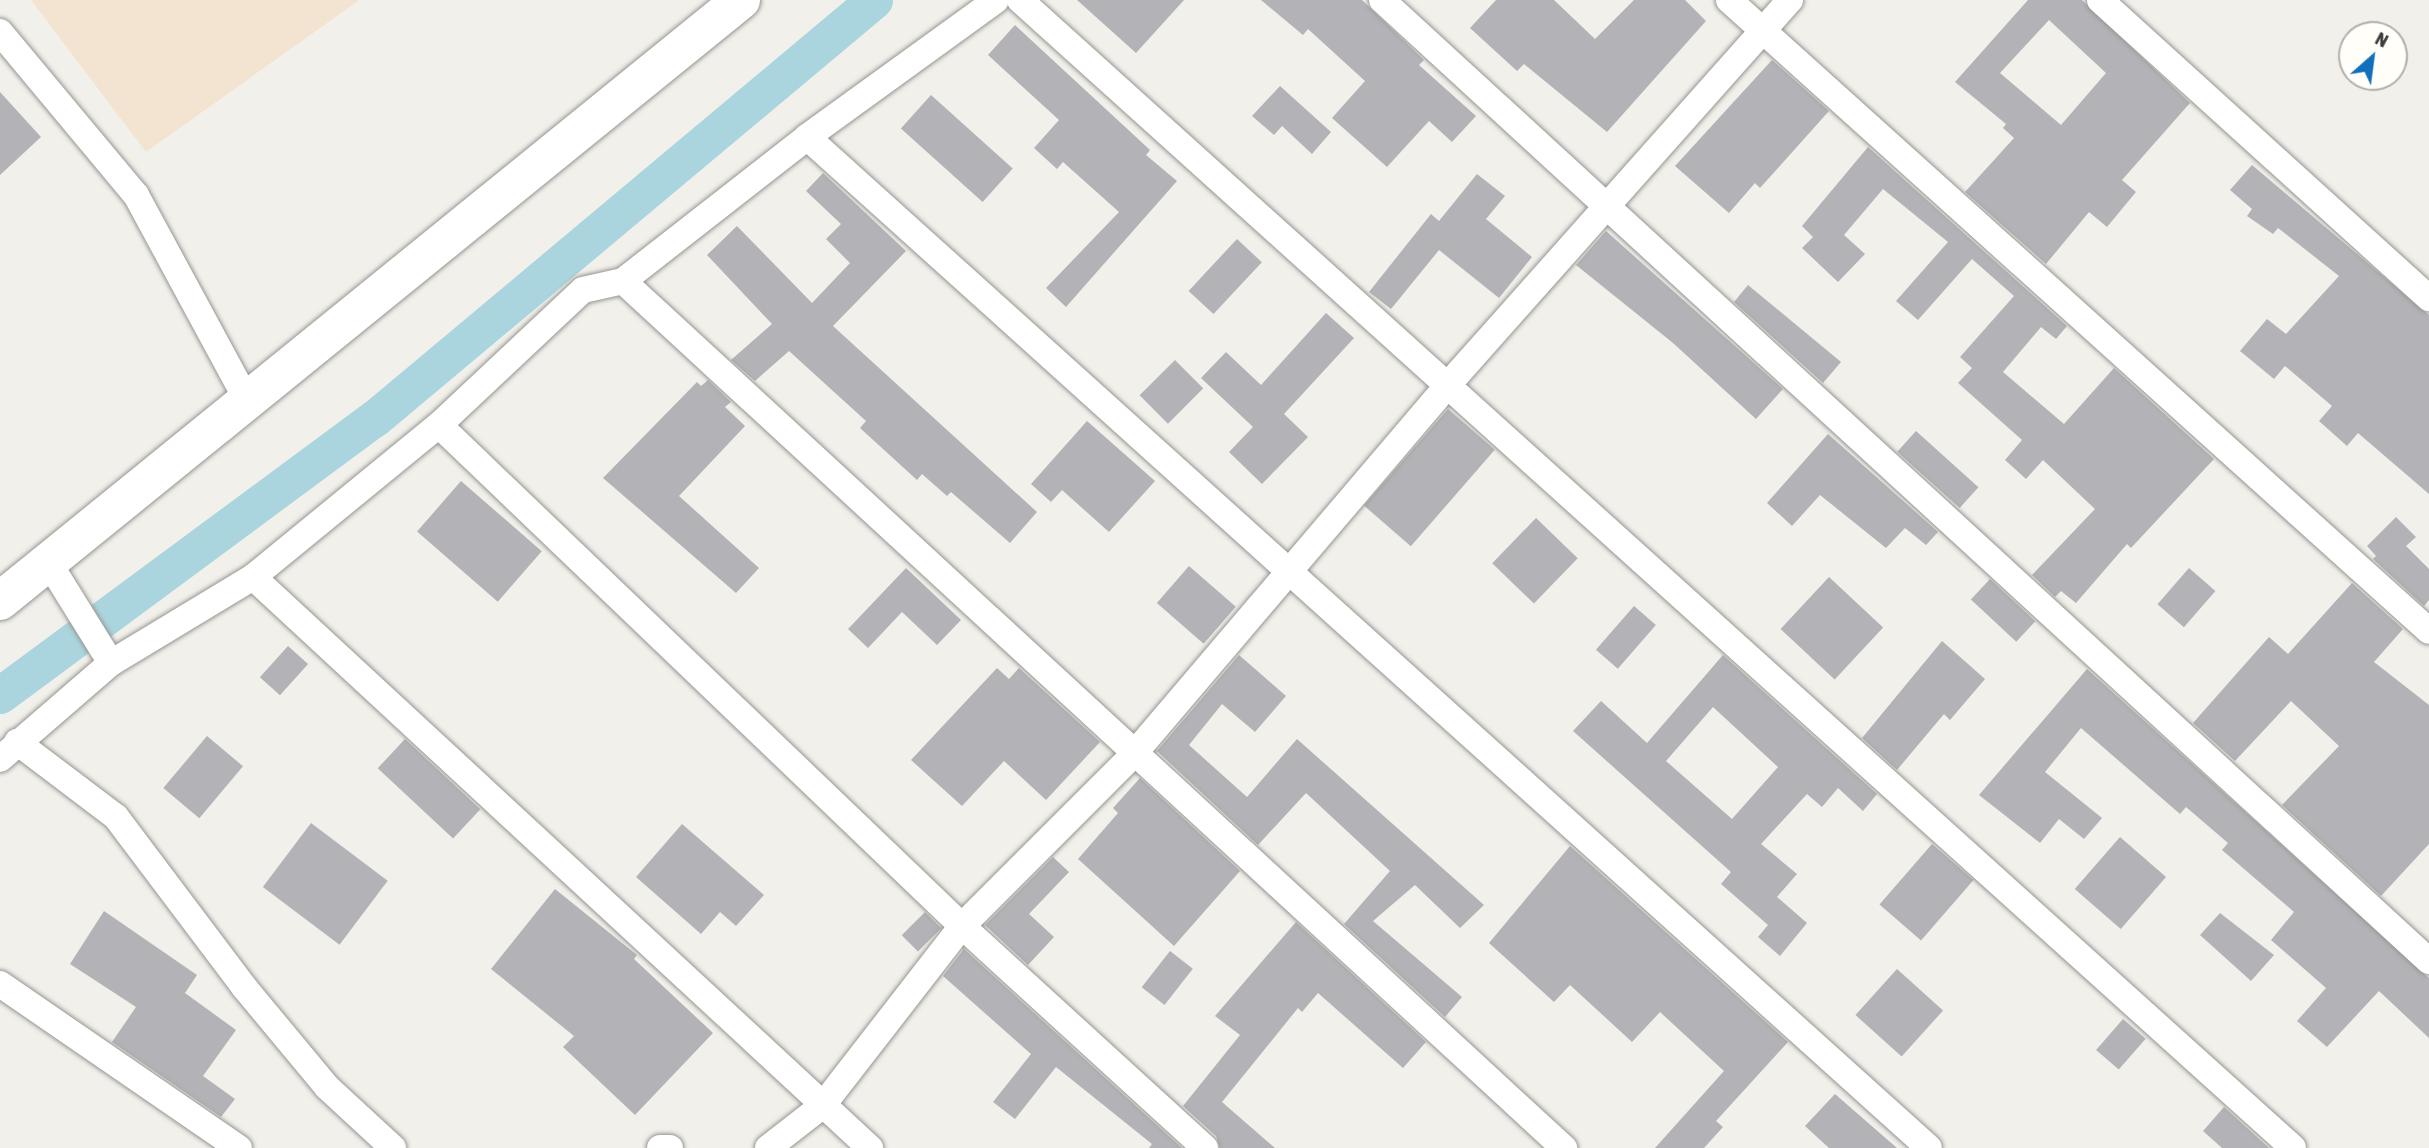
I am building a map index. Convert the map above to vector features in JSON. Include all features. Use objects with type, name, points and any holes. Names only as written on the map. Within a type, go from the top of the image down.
[{"type":"street","points":[[0,601],[47,560],[741,0]]},
{"type":"street","points":[[393,1148],[327,1087],[244,987],[116,817],[9,750],[111,663],[253,577],[439,425],[583,290],[623,281],[807,137],[996,0]]},
{"type":"street","points":[[1020,0],[1446,387],[2293,1148]]},
{"type":"street","points":[[1382,0],[2429,961]]},
{"type":"street","points":[[1729,0],[2429,631]]},
{"type":"street","points":[[768,1148],[823,1105],[962,926],[1133,755],[1446,387],[1604,206],[1790,0]]},
{"type":"street","points":[[2100,0],[2429,298]]},
{"type":"street","points":[[0,32],[136,195],[247,400]]},
{"type":"street","points":[[807,137],[1929,1148]]},
{"type":"street","points":[[623,281],[1133,755],[1564,1148]]},
{"type":"street","points":[[439,425],[962,926],[1205,1148]]},
{"type":"street","points":[[47,560],[111,663]]},
{"type":"street","points":[[253,577],[870,1148]]},
{"type":"street","points":[[0,985],[239,1148]]},
{"type":"street","points":[[660,1148],[670,1148]]},
{"type":"shaded area","points":[[31,0],[357,0],[358,1],[146,152]]},
{"type":"building","points":[[1077,0],[1184,0],[1136,53]]},
{"type":"building","points":[[1261,0],[1362,0],[1424,60],[1419,65],[1476,116],[1452,142],[1429,121],[1387,167],[1332,118],[1365,81],[1308,29],[1303,35]]},
{"type":"building","points":[[1496,0],[1554,0],[1595,39],[1634,0],[1685,0],[1706,21],[1607,132],[1524,64],[1517,71],[1470,28]]},
{"type":"building","points":[[2028,0],[2082,0],[2190,103],[2122,180],[2136,192],[2107,227],[2089,212],[2046,264],[1965,192],[2014,138],[2003,128],[2006,124],[1955,82]],"holes":[[[2049,20],[2106,73],[2061,125],[2000,73]]]},
{"type":"building","points":[[1015,25],[1150,150],[1146,155],[1177,181],[1066,307],[1046,288],[1119,212],[1063,162],[1057,169],[1034,148],[1059,120],[988,55]]},
{"type":"building","points":[[1772,60],[1829,111],[1760,188],[1755,183],[1729,213],[1675,166]]},
{"type":"building","points":[[1280,86],[1331,132],[1312,154],[1282,126],[1274,135],[1252,116]]},
{"type":"building","points":[[0,92],[41,137],[0,175]]},
{"type":"building","points":[[931,95],[1013,169],[983,202],[901,128]]},
{"type":"building","points":[[1868,147],[2067,326],[2056,339],[2041,327],[2003,372],[2064,424],[2114,368],[2214,459],[2131,548],[2127,544],[2076,603],[2061,591],[2055,597],[2032,575],[2095,509],[2043,460],[2026,479],[2005,460],[2022,440],[1958,383],[1972,368],[1960,357],[2014,296],[1972,259],[1918,320],[1896,301],[1948,242],[1883,189],[1844,235],[1865,254],[1838,282],[1802,248],[1813,237],[1802,226]]},
{"type":"building","points":[[2252,165],[2429,315],[2429,494],[2358,433],[2347,446],[2319,421],[2332,406],[2285,366],[2274,379],[2240,351],[2267,319],[2286,334],[2339,276],[2278,228],[2273,234],[2247,216],[2252,209],[2230,190]]},
{"type":"building","points":[[823,173],[906,251],[833,326],[1037,512],[1010,543],[951,492],[947,496],[922,474],[917,480],[860,428],[866,421],[789,351],[755,381],[731,360],[772,324],[707,255],[737,226],[812,303],[850,263],[826,239],[841,224],[806,191]]},
{"type":"building","points":[[1477,174],[1505,196],[1486,219],[1532,257],[1499,298],[1439,250],[1391,309],[1369,292],[1431,214],[1439,221]]},
{"type":"building","points":[[1606,231],[1783,389],[1756,419],[1673,343],[1576,265]]},
{"type":"building","points":[[1237,239],[1262,262],[1213,314],[1189,291]]},
{"type":"building","points":[[1748,285],[1841,362],[1823,383],[1734,302]]},
{"type":"building","points":[[1326,313],[1354,338],[1284,414],[1308,437],[1262,484],[1229,452],[1253,427],[1201,378],[1226,352],[1261,385]]},
{"type":"building","points":[[1175,360],[1203,388],[1168,424],[1140,395]]},
{"type":"building","points":[[708,380],[731,402],[725,407],[745,426],[679,496],[759,568],[736,593],[603,478],[697,382],[701,386]]},
{"type":"building","points":[[1448,409],[1495,450],[1411,546],[1364,506]]},
{"type":"building","points":[[1087,421],[1155,481],[1109,532],[1062,490],[1051,502],[1031,484]]},
{"type":"building","points":[[1916,431],[1978,487],[1960,508],[1897,452]]},
{"type":"building","points":[[1828,434],[1938,532],[1926,545],[1905,528],[1886,548],[1820,495],[1792,526],[1767,503]]},
{"type":"building","points":[[461,481],[542,551],[498,602],[417,532]]},
{"type":"building","points":[[2396,517],[2416,537],[2406,546],[2429,569],[2429,600],[2424,606],[2373,559],[2376,556],[2367,546]]},
{"type":"building","points":[[1536,518],[1578,558],[1534,604],[1492,563]]},
{"type":"building","points":[[1189,566],[1236,607],[1204,644],[1157,603]]},
{"type":"building","points":[[906,568],[961,620],[937,645],[902,612],[868,648],[848,629]]},
{"type":"building","points":[[2189,568],[2215,591],[2184,627],[2158,604]]},
{"type":"building","points":[[1829,577],[1883,627],[1835,679],[1781,629]]},
{"type":"building","points":[[1990,579],[2035,621],[2016,642],[1971,599]]},
{"type":"building","points":[[2352,583],[2403,629],[2374,662],[2429,705],[2429,844],[2381,896],[2282,805],[2339,746],[2291,701],[2235,761],[2193,723],[2269,637],[2288,654]]},
{"type":"building","points":[[1634,606],[1656,625],[1618,669],[1596,650]]},
{"type":"building","points":[[1942,641],[1985,679],[1950,720],[1944,714],[1897,770],[1862,738]]},
{"type":"building","points":[[288,646],[308,664],[280,695],[260,677]]},
{"type":"building","points":[[1239,655],[1286,696],[1255,732],[1222,704],[1189,745],[1247,797],[1297,739],[1484,905],[1460,928],[1415,885],[1373,921],[1462,997],[1445,1017],[1344,924],[1390,871],[1306,793],[1258,845],[1157,751]]},
{"type":"building","points":[[1723,655],[1877,794],[1863,811],[1838,788],[1822,807],[1807,794],[1761,844],[1797,874],[1777,897],[1807,923],[1780,956],[1758,937],[1768,925],[1721,884],[1731,872],[1573,731],[1601,701],[1647,743]],"holes":[[[1713,707],[1778,767],[1732,819],[1666,761]]]},
{"type":"building","points":[[997,668],[1009,679],[1019,668],[1100,742],[1046,800],[1004,761],[962,806],[911,760]]},
{"type":"building","points":[[2087,669],[2429,978],[2429,1038],[2379,991],[2327,1047],[2297,1021],[2326,988],[2271,940],[2294,912],[2222,850],[2228,843],[2186,807],[2180,814],[2081,728],[2045,772],[2102,818],[2084,839],[2059,819],[2040,843],[1979,795]]},
{"type":"building","points":[[207,736],[243,766],[199,818],[163,788]]},
{"type":"building","points":[[405,739],[480,809],[453,838],[378,768]]},
{"type":"building","points":[[1140,778],[1240,871],[1174,946],[1078,859],[1118,813],[1113,808]]},
{"type":"building","points":[[311,823],[388,881],[340,945],[263,887]]},
{"type":"building","points":[[682,824],[764,895],[736,926],[720,912],[701,934],[636,877]]},
{"type":"building","points":[[2120,837],[2166,877],[2121,929],[2075,889]]},
{"type":"building","points":[[1932,844],[1974,880],[1921,940],[1880,904]]},
{"type":"building","points":[[1570,846],[1788,1042],[1716,1121],[1723,1127],[1704,1148],[1655,1148],[1724,1071],[1660,1012],[1632,1042],[1570,985],[1554,1002],[1489,943]]},
{"type":"building","points":[[1053,857],[1069,872],[1029,914],[1054,937],[1028,965],[985,925]]},
{"type":"building","points":[[555,889],[637,955],[634,959],[713,1033],[635,1115],[563,1047],[574,1036],[491,969]]},
{"type":"building","points":[[104,911],[197,975],[185,993],[236,1030],[203,1076],[235,1099],[221,1117],[112,1042],[136,1007],[70,964]]},
{"type":"building","points":[[925,912],[941,928],[918,952],[902,935]]},
{"type":"building","points":[[2220,913],[2274,955],[2251,981],[2200,935]]},
{"type":"building","points":[[1296,922],[1426,1042],[1403,1068],[1318,993],[1302,1012],[1298,1008],[1222,1102],[1275,1148],[1220,1148],[1216,1136],[1183,1106],[1240,1035],[1215,1016]]},
{"type":"building","points":[[964,949],[1182,1148],[1149,1148],[1152,1144],[1056,1067],[1015,1119],[993,1102],[1031,1054],[943,976]]},
{"type":"building","points":[[1170,951],[1193,969],[1165,1005],[1142,987]]},
{"type":"building","points":[[1897,969],[1943,1010],[1902,1057],[1856,1015]]},
{"type":"building","points":[[2123,1019],[2146,1039],[2119,1070],[2096,1050]]},
{"type":"building","points":[[1835,1094],[1897,1148],[1829,1148],[1805,1126]]},
{"type":"building","points":[[2224,1107],[2269,1148],[2222,1148],[2203,1131]]},
{"type":"waterway","points":[[0,695],[375,418],[874,0]]}]
